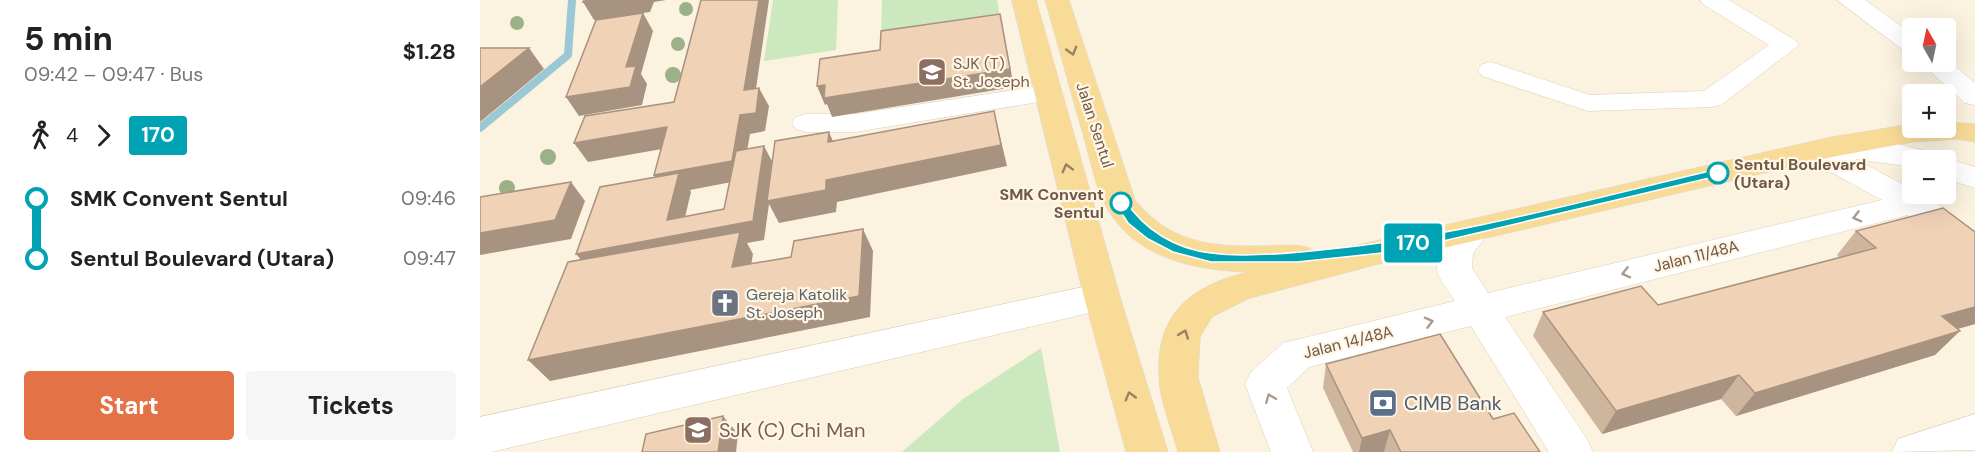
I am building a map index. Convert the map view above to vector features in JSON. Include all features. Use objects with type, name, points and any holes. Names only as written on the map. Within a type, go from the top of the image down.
[{"type":"main road","points":[[1024,0],[1102,297],[1147,452]]},
{"type":"main road","name":"Jalan Sentul","points":[[1057,0],[1087,102],[1121,203],[1132,220],[1152,236],[1178,249],[1211,258],[1297,257],[1401,246]]},
{"type":"main road","points":[[1198,452],[1178,377],[1181,335],[1199,307],[1240,287],[1401,246],[1824,149],[1912,133],[1957,130],[1975,133]]},
{"type":"street","points":[[1491,70],[1588,103],[1711,99],[1786,45],[1712,0]]},
{"type":"street","points":[[1849,0],[1902,38]]},
{"type":"street","points":[[1945,72],[1975,97]]},
{"type":"street","points":[[806,123],[855,123],[1047,93]]},
{"type":"street","points":[[1824,149],[1902,155]]},
{"type":"street","points":[[1824,149],[1902,196]]},
{"type":"street","points":[[1956,171],[1975,178]]},
{"type":"street","name":"Jalan 11/48A","points":[[1478,310],[1910,204]]},
{"type":"street","points":[[1915,204],[1975,250]]},
{"type":"street","points":[[1475,229],[1456,249],[1454,270],[1572,452]]},
{"type":"street","points":[[480,436],[1102,297]]},
{"type":"street","name":"Jalan 14/48A","points":[[1293,452],[1265,384],[1297,354],[1478,310]]},
{"type":"street","points":[[1913,452],[1975,432]]},
{"type":"green space","points":[[773,0],[838,0],[836,50],[764,61]]},
{"type":"green space","points":[[882,0],[997,0],[1002,29],[881,46]]},
{"type":"green space","points":[[1041,348],[1060,452],[902,452],[963,399]]},
{"type":"building","points":[[701,0],[759,0],[744,90],[759,88],[756,113],[740,115],[732,161],[654,175],[667,127],[574,143],[585,116],[674,102]]},
{"type":"building","points":[[643,13],[626,67],[636,66],[630,87],[566,97],[596,20]]},
{"type":"building","name":"SJK (T) St. Joseph","points":[[1000,14],[1010,69],[824,98],[825,85],[817,86],[820,59],[880,50],[881,31]]},
{"type":"building","points":[[480,48],[529,48],[480,87]]},
{"type":"building","points":[[994,111],[1001,145],[826,180],[826,190],[767,201],[775,141],[829,132],[828,142]]},
{"type":"building","points":[[764,146],[753,221],[576,254],[600,187],[679,173],[667,220],[724,209],[736,151]]},
{"type":"building","points":[[571,182],[555,220],[480,233],[480,197]]},
{"type":"building","points":[[1943,208],[1975,232],[1975,307],[1942,316],[1960,331],[1755,393],[1739,375],[1616,411],[1543,312],[1641,286],[1658,305],[1876,248],[1856,231]]},
{"type":"building","name":"Gereja Katolik St. Joseph","points":[[863,229],[859,296],[528,360],[568,262],[740,232],[732,267],[791,257],[794,241]]},
{"type":"building","points":[[1440,334],[1493,419],[1514,413],[1540,452],[1401,452],[1390,430],[1362,438],[1326,364]]},
{"type":"building","points":[[723,416],[718,452],[642,452],[646,434]]},
{"type":"waterway","points":[[480,128],[568,55],[572,0]]},
{"type":"bus line","name":"170","points":[[1121,203],[1132,220],[1152,236],[1178,249],[1211,258],[1297,257],[1401,246],[1718,173]]},
{"type":"place","name":"SJK (T) St. Joseph","points":[[932,72]]},
{"type":"place","name":"Sentul Boulevard (Utara)","points":[[1718,173]]},
{"type":"place","name":"SMK Convent Sentul","points":[[1121,203]]},
{"type":"place","name":"Gereja Katolik St. Joseph","points":[[725,303]]},
{"type":"place","name":"CIMB Bank","points":[[1383,403]]},
{"type":"place","name":"SJK (C) Chi Man","points":[[698,430]]}]
